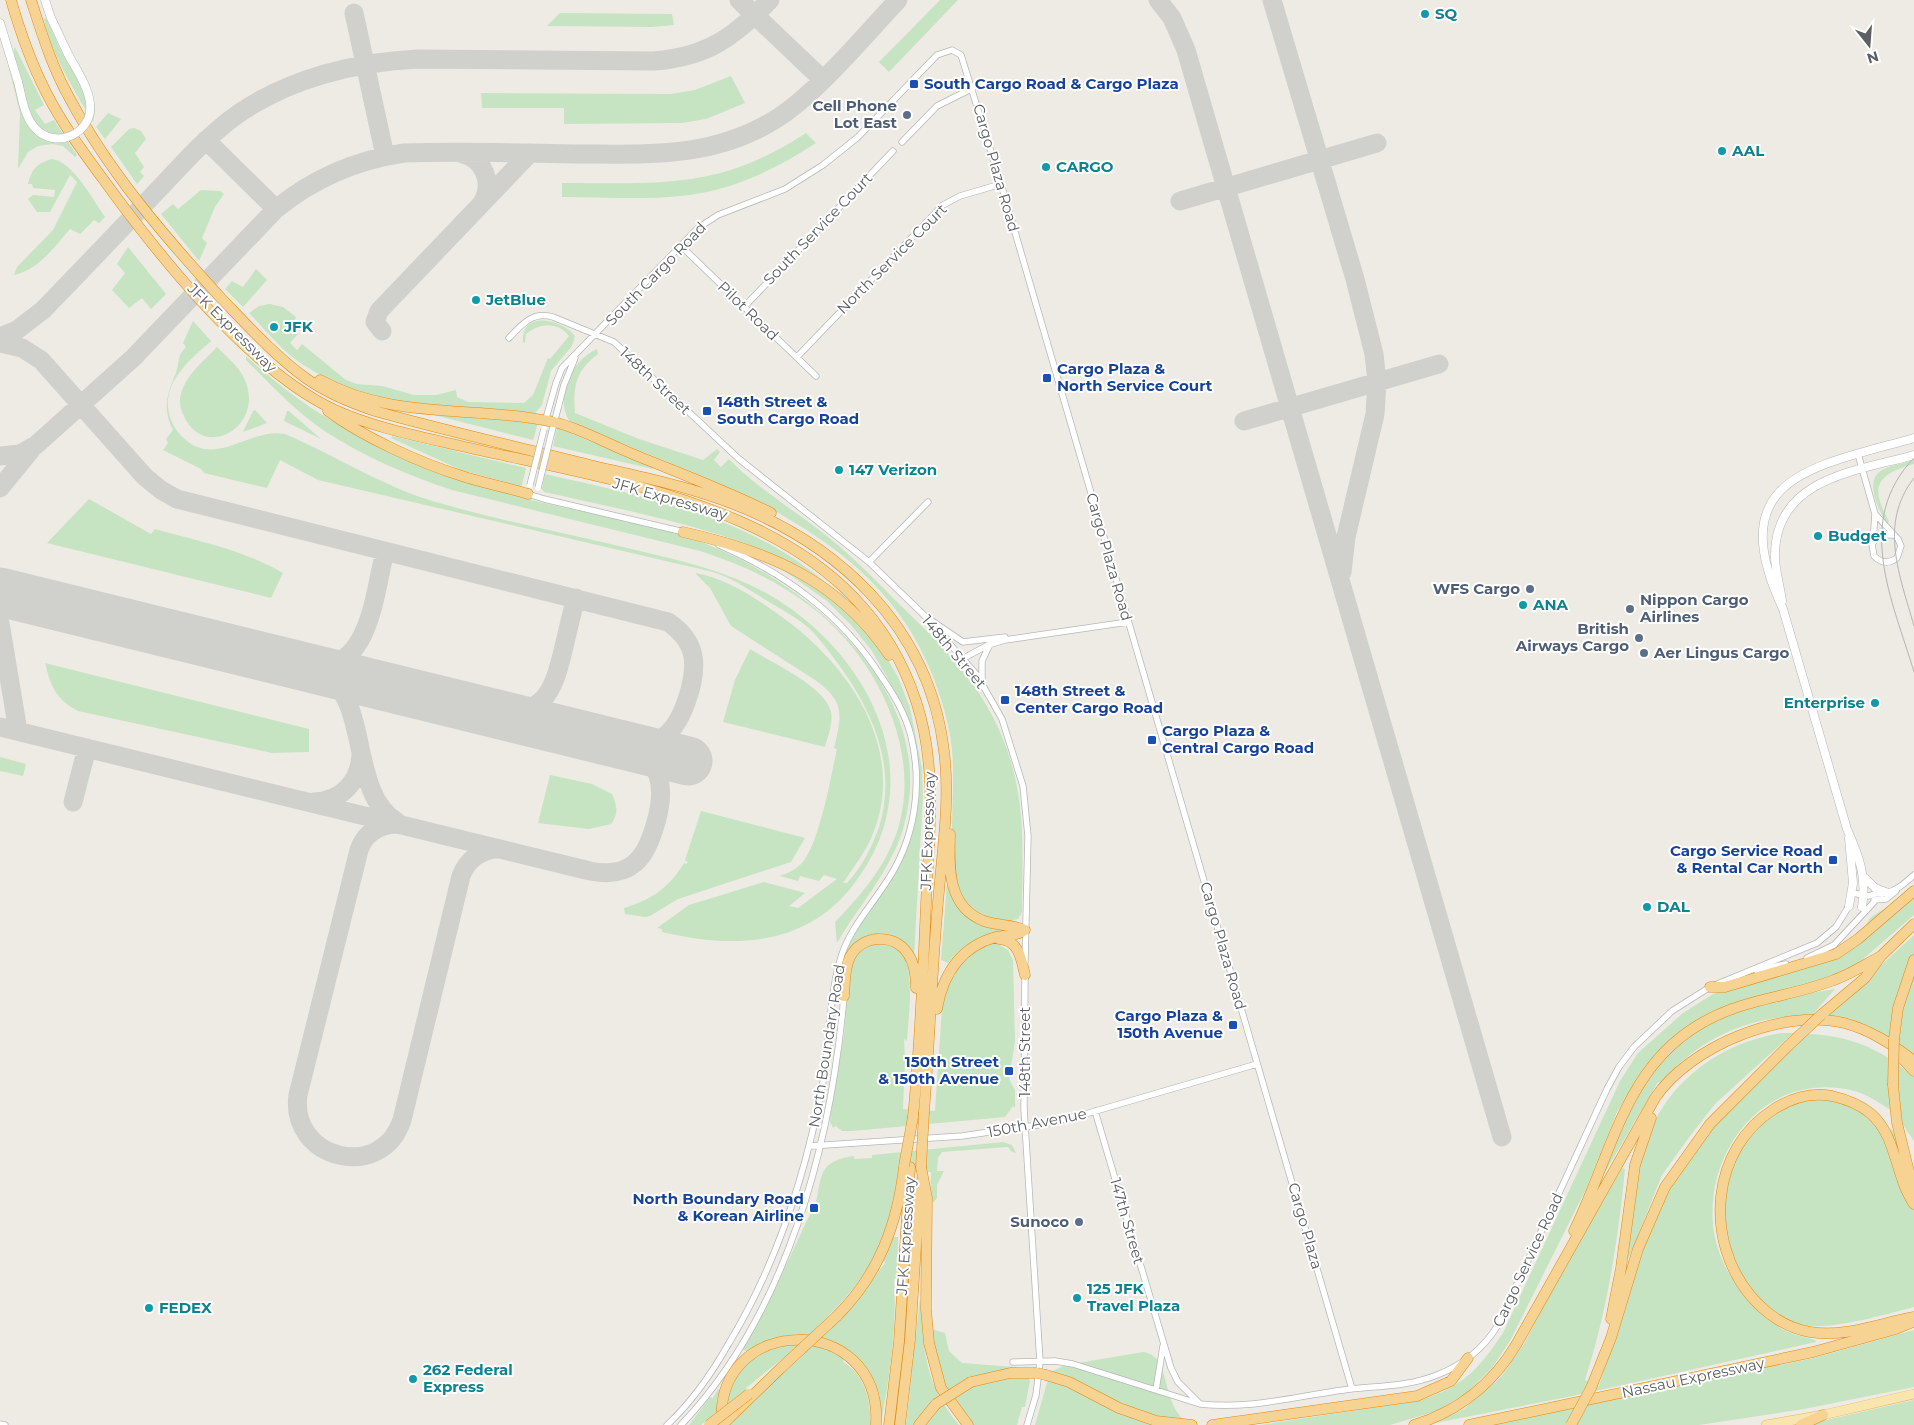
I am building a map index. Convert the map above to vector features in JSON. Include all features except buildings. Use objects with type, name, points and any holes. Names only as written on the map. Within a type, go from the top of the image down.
[{"type":"highway","name":"JFK Expressway","points":[[31,0],[43,38],[70,99],[113,166],[189,262],[265,343],[284,361],[315,385],[362,407],[680,487],[742,508],[802,537],[834,559],[863,585],[889,615],[910,648],[927,684],[939,722],[944,750],[946,789],[928,1061],[917,1113]]},
{"type":"highway","points":[[37,0],[43,38]]},
{"type":"highway","name":"JFK Expressway","points":[[11,3],[31,59],[47,95],[118,200],[173,267],[224,324],[261,360],[303,392],[337,411],[377,426],[694,502],[731,516],[778,540],[811,561],[841,586],[876,624],[894,652],[909,681],[918,705],[928,744],[931,798],[919,1029],[917,1113],[899,1342],[889,1425]]},
{"type":"highway","points":[[265,343],[318,378],[369,400],[420,410],[549,426],[713,487],[770,512],[834,552],[863,585]]},
{"type":"highway","points":[[303,392],[342,422],[423,462],[463,477],[532,492]]},
{"type":"highway","points":[[684,532],[729,543],[781,562],[816,581],[845,604],[868,627],[889,655],[905,686],[928,744]]},
{"type":"highway","points":[[939,722],[950,754],[950,859],[954,892],[962,906],[978,918],[1026,930]]},
{"type":"highway","points":[[1710,987],[1725,987],[1836,954],[1858,939],[1914,891]]},
{"type":"highway","points":[[1571,1425],[1591,1388],[1611,1338],[1640,1244],[1665,1187],[1710,1124],[1788,1046],[1865,978],[1881,956],[1914,924]]},
{"type":"highway","points":[[928,1061],[943,981],[953,965],[966,952],[990,939],[1020,934],[1026,930]]},
{"type":"highway","points":[[844,996],[848,963],[856,949],[874,939],[897,943],[908,953],[914,966],[919,1029]]},
{"type":"highway","points":[[990,939],[1005,939],[1014,944],[1020,954],[1025,975]]},
{"type":"highway","points":[[1548,1286],[1589,1198],[1626,1106],[1642,1078],[1663,1054],[1691,1031],[1720,1014],[1834,980],[1881,956]]},
{"type":"highway","points":[[1914,960],[1898,1008],[1894,1039],[1893,1085],[1897,1123],[1914,1192]]},
{"type":"highway","points":[[1414,1425],[1457,1408],[1491,1380],[1516,1345],[1656,1098],[1670,1079],[1714,1048],[1738,1036],[1790,1022],[1842,1022],[1870,1032],[1914,1061]]},
{"type":"highway","points":[[1882,1040],[1914,1071]]},
{"type":"highway","points":[[1899,1051],[1914,1055]]},
{"type":"highway","points":[[1591,1388],[1616,1295],[1638,1152],[1646,1127],[1659,1103],[1692,1063]]},
{"type":"highway","points":[[1914,1204],[1906,1188],[1887,1136],[1875,1119],[1869,1113],[1844,1099],[1814,1095],[1779,1106],[1764,1116],[1749,1130],[1728,1168],[1719,1211],[1723,1242],[1734,1272],[1756,1302],[1784,1323],[1809,1332],[1825,1333],[1914,1318]]},
{"type":"highway","points":[[709,1425],[750,1395],[780,1369],[837,1316],[864,1286],[884,1251],[912,1167],[917,1113]]},
{"type":"highway","name":"JFK Expressway","points":[[900,1425],[910,1340],[912,1167]]},
{"type":"highway","points":[[912,1167],[927,1198],[926,1309],[929,1343],[940,1388],[968,1425]]},
{"type":"highway","name":"Nassau Expressway","points":[[1469,1425],[1813,1352],[1896,1329],[1914,1322]]},
{"type":"highway","points":[[722,1425],[724,1397],[728,1384],[739,1366],[762,1348],[781,1340],[796,1338],[819,1341],[833,1346],[859,1367],[873,1393],[876,1425]]},
{"type":"highway","points":[[1212,1425],[1417,1396],[1451,1381],[1468,1358]]},
{"type":"highway","points":[[919,1425],[936,1404],[971,1382],[1010,1373],[1037,1373],[1070,1382],[1119,1408],[1156,1422],[1192,1425]]},
{"type":"highway","points":[[722,1425],[750,1395]]},
{"type":"highway","points":[[1801,1425],[1823,1415]]},
{"type":"main road","points":[[1766,1425],[1823,1415],[1914,1394]]},
{"type":"street","points":[[0,23],[28,116],[37,130],[56,139],[73,135],[85,124],[90,105],[85,87],[50,18],[45,0]]},
{"type":"street","name":"South Cargo Road","points":[[532,492],[538,488],[557,378],[566,364],[680,246],[707,221],[775,194],[823,166],[851,144],[937,55],[948,50],[958,53]]},
{"type":"street","name":"Cargo Plaza Road","points":[[958,53],[965,62],[973,88],[1257,1064]]},
{"type":"street","points":[[902,142],[937,106],[973,88]]},
{"type":"street","name":"South Service Court","points":[[744,307],[893,151]]},
{"type":"street","name":"North Service Court","points":[[796,357],[943,205],[960,196],[1001,184]]},
{"type":"street","name":"Pilot Road","points":[[680,246],[816,376]]},
{"type":"street","name":"148th Street","points":[[509,338],[528,319],[544,315],[553,316],[614,342],[739,459],[869,562],[926,617],[964,658],[982,682],[1006,727],[1023,786],[1028,836],[1025,975],[1025,1127],[1040,1362],[1036,1395],[1028,1425]]},
{"type":"street","name":"South Cargo Road","points":[[532,492],[549,426]]},
{"type":"street","name":"Cargo Service Road","points":[[1749,971],[1802,960],[1828,949],[1840,939],[1858,918],[1867,896],[1861,862],[1848,829],[1783,609],[1771,583],[1763,553],[1763,525],[1770,502],[1789,482],[1807,470],[1914,438]]},
{"type":"street","points":[[1858,454],[1875,514],[1872,548],[1874,556],[1883,562],[1890,562],[1897,558],[1901,550],[1898,539],[1892,535],[1875,514]]},
{"type":"street","name":"Cargo Service Road","points":[[1783,609],[1775,550],[1778,530],[1787,511],[1799,497],[1815,485],[1914,454]]},
{"type":"street","name":"North Boundary Road","points":[[532,492],[684,532],[734,552],[775,573],[800,589],[833,616],[861,647],[893,693],[906,720],[913,744],[916,783],[910,830],[894,870],[860,918],[843,952],[834,998],[826,1066],[810,1146],[790,1215],[770,1265],[749,1309],[709,1376],[691,1400],[667,1425]]},
{"type":"street","points":[[869,562],[928,502]]},
{"type":"street","points":[[1873,542],[1882,534],[1892,535]]},
{"type":"street","points":[[926,617],[963,642],[972,643],[995,638],[1020,637]]},
{"type":"street","points":[[964,658],[990,644],[1020,637],[1128,622]]},
{"type":"street","points":[[982,682],[982,665],[990,644]]},
{"type":"street","name":"Cargo Service Road","points":[[1013,1362],[1073,1364],[1200,1404],[1240,1406],[1352,1389],[1396,1385],[1429,1378],[1468,1358],[1486,1343],[1504,1315],[1598,1107],[1619,1067],[1643,1037],[1680,1005],[1710,987],[1817,942],[1836,927],[1849,906],[1852,893],[1853,878],[1848,829]]},
{"type":"street","points":[[1858,918],[1875,901],[1886,899],[1914,875]]},
{"type":"street","points":[[1865,877],[1875,888],[1888,893]]},
{"type":"street","points":[[1867,896],[1875,893],[1888,893],[1901,886]]},
{"type":"street","points":[[1852,893],[1867,896],[1875,901]]},
{"type":"street","name":"North Boundary Road","points":[[681,1425],[721,1374],[763,1304],[794,1231],[821,1146],[836,1067],[844,996]]},
{"type":"street","name":"150th Avenue","points":[[810,1146],[962,1136],[1025,1127],[1095,1111],[1257,1064]]},
{"type":"street","name":"Cargo Plaza","points":[[1257,1064],[1352,1389]]},
{"type":"street","name":"147th Street","points":[[1095,1111],[1163,1343],[1156,1390]]},
{"type":"street","points":[[1163,1343],[1178,1382],[1200,1404]]},
{"type":"street","points":[[0,1424],[4,1425]]},
{"type":"green space","points":[[940,0],[958,0],[889,72],[879,62]]},
{"type":"green space","points":[[560,13],[672,14],[674,25],[651,27],[547,26]]},
{"type":"green space","points":[[46,18],[63,55],[70,52],[89,86],[95,112],[93,122],[71,85],[52,46],[44,19]]},
{"type":"green space","points":[[2,41],[13,82],[20,80],[13,52],[15,47],[44,105],[35,110],[45,124],[54,120],[77,155],[75,157],[63,146],[52,144],[38,146],[28,152],[18,169],[20,113]]},
{"type":"green space","points":[[731,76],[745,103],[706,119],[682,123],[564,124],[564,108],[482,108],[481,93],[671,94],[695,90]]},
{"type":"green space","points":[[108,113],[121,119],[105,139],[96,127]]},
{"type":"green space","points":[[134,128],[141,131],[146,139],[135,153],[144,167],[140,172],[144,176],[137,184],[111,147],[129,129]]},
{"type":"green space","points":[[806,133],[816,143],[785,162],[752,178],[717,189],[666,197],[562,197],[562,183],[660,182],[717,174],[745,165],[775,152]]},
{"type":"green space","points":[[51,159],[59,161],[74,173],[105,217],[99,223],[94,220],[80,234],[70,229],[39,263],[14,275],[17,267],[53,230],[77,182],[70,175],[50,212],[37,212],[28,199],[33,195],[54,197],[55,190],[33,188],[32,184],[28,184],[35,168]]},
{"type":"green space","points":[[201,190],[220,191],[224,194],[215,207],[202,238],[207,243],[199,261],[161,214],[173,204],[178,209]]},
{"type":"green space","points":[[128,247],[166,294],[151,309],[142,298],[129,308],[112,290],[125,273],[117,264]]},
{"type":"green space","points":[[256,269],[267,280],[243,307],[225,289],[232,281],[243,287]]},
{"type":"green space","points":[[270,304],[283,307],[296,317],[293,325],[298,334],[290,343],[297,350],[302,344],[346,380],[357,384],[382,386],[414,395],[436,395],[456,390],[457,397],[468,402],[524,403],[533,395],[548,358],[550,359],[569,336],[559,328],[548,325],[531,330],[526,334],[525,343],[523,342],[524,332],[528,325],[543,321],[552,322],[561,325],[575,336],[572,346],[551,371],[542,405],[535,413],[527,415],[439,408],[410,404],[354,390],[328,379],[302,364],[281,347],[249,313],[259,306]]},
{"type":"green space","points":[[193,321],[211,341],[180,372],[170,391],[168,402],[171,421],[175,428],[187,441],[199,448],[224,448],[272,433],[285,434],[394,487],[432,501],[713,570],[765,592],[814,627],[842,656],[865,689],[881,725],[889,762],[889,801],[880,839],[859,877],[840,900],[819,917],[796,929],[771,937],[745,941],[690,938],[662,932],[662,929],[657,928],[689,905],[764,882],[805,893],[789,906],[798,908],[837,879],[824,875],[819,881],[800,876],[798,881],[780,876],[801,864],[819,827],[837,749],[834,748],[839,726],[839,710],[836,702],[832,695],[815,680],[731,626],[710,588],[695,573],[729,584],[782,617],[829,658],[849,683],[865,710],[876,739],[882,769],[882,800],[871,838],[843,883],[847,883],[852,877],[870,849],[879,827],[885,799],[885,773],[880,747],[872,722],[860,698],[831,654],[809,628],[744,586],[713,572],[318,480],[280,460],[267,488],[204,473],[201,469],[163,450],[168,443],[166,439],[173,430],[167,408],[168,394],[176,373],[179,357],[186,347],[183,343]]},
{"type":"green space","points":[[217,347],[241,372],[249,394],[247,410],[241,423],[230,432],[218,437],[204,436],[192,429],[183,414],[180,404],[183,388],[189,377]]},
{"type":"green space","points":[[597,349],[598,354],[585,366],[578,379],[575,394],[575,413],[639,439],[703,460],[717,449],[720,452],[714,460],[721,467],[729,459],[755,483],[839,546],[961,668],[993,716],[1005,743],[1014,773],[1020,806],[1022,845],[1022,912],[1018,919],[1005,921],[985,916],[969,907],[960,897],[952,852],[953,762],[946,715],[926,660],[898,613],[862,573],[820,539],[773,510],[672,464],[571,423],[566,414],[564,403],[564,392],[567,382],[579,362]]},
{"type":"green space","points":[[246,356],[295,397],[322,415],[350,430],[506,493],[555,506],[655,527],[704,543],[746,562],[787,587],[826,617],[859,652],[886,691],[904,734],[910,780],[903,829],[897,845],[882,874],[837,943],[835,922],[873,878],[888,853],[899,825],[904,795],[903,764],[897,734],[887,704],[872,676],[854,649],[833,626],[810,606],[784,588],[743,567],[715,556],[452,490],[388,465],[356,450],[315,424],[275,389],[246,360]]},
{"type":"green space","points":[[255,410],[267,423],[243,432],[253,411]]},
{"type":"green space","points":[[287,411],[289,411],[321,439],[284,421]]},
{"type":"green space","points":[[434,415],[538,423],[533,440]]},
{"type":"green space","points":[[557,428],[653,466],[653,469],[553,446]]},
{"type":"green space","points":[[392,436],[526,468],[522,485],[461,470],[391,438]]},
{"type":"green space","points":[[1914,460],[1914,464],[1892,472],[1880,484],[1878,491],[1879,499],[1889,521],[1887,524],[1874,495],[1874,480],[1877,474],[1884,469]]},
{"type":"green space","points":[[545,474],[660,501],[733,526],[768,543],[801,564],[833,589],[803,570],[769,553],[733,539],[656,517],[544,492],[542,489]]},
{"type":"green space","points":[[89,499],[151,534],[155,529],[237,552],[283,573],[271,598],[47,543]]},
{"type":"green space","points":[[779,567],[827,592],[880,646],[898,677],[910,708],[922,768],[923,796],[914,957],[898,939],[885,934],[871,936],[858,942],[848,951],[845,950],[851,936],[888,883],[914,824],[914,740],[905,709],[872,651],[851,625],[827,601]]},
{"type":"green space","points":[[750,649],[809,685],[827,703],[831,712],[831,721],[825,747],[723,722],[735,680]]},
{"type":"green space","points":[[45,663],[309,729],[309,752],[272,753],[78,711],[59,697],[52,686]]},
{"type":"green space","points":[[0,757],[26,764],[23,776],[0,771]]},
{"type":"green space","points":[[550,775],[592,784],[612,794],[616,809],[615,817],[611,824],[589,829],[538,823]]},
{"type":"green space","points":[[701,811],[805,838],[791,862],[678,899],[650,916],[625,914],[624,908],[643,901],[658,892],[666,886],[684,863],[688,862],[685,860]]},
{"type":"green space","points":[[947,882],[951,895],[960,910],[1010,931],[992,935],[968,945],[948,963],[941,960]]},
{"type":"green space","points":[[1914,893],[1914,915],[1854,967],[1841,974],[1706,1016],[1679,1032],[1645,1066],[1617,1112],[1586,1189],[1510,1341],[1492,1368],[1468,1392],[1437,1411],[1390,1425],[1260,1425],[1418,1401],[1447,1390],[1468,1376],[1477,1368],[1503,1333],[1620,1081],[1638,1053],[1683,1013],[1713,994],[1741,983],[1812,964],[1862,933],[1870,918],[1877,913]]},
{"type":"green space","points":[[1914,935],[1914,1055],[1883,1036],[1850,1023],[1816,1017],[1782,1017],[1748,1024],[1716,1038],[1687,1057],[1661,1083],[1658,1082],[1604,1174],[1602,1173],[1642,1084],[1669,1053],[1698,1031],[1726,1015],[1794,996],[1835,989],[1814,1013],[1827,1015]]},
{"type":"green space","points":[[883,943],[898,949],[908,967],[910,1006],[907,1041],[904,1039],[903,1109],[935,1111],[943,994],[962,961],[976,950],[988,944],[998,944],[1008,950],[1013,960],[1015,1042],[1011,1066],[1008,1065],[1010,1081],[1015,1090],[1015,1108],[1013,1106],[1005,1117],[852,1131],[842,1131],[836,1126],[833,1128],[830,1122],[844,1035],[850,965],[857,953],[867,946]]},
{"type":"green space","points":[[1781,1033],[1820,1035],[1852,1041],[1883,1055],[1914,1077],[1914,1141],[1899,1119],[1900,1117],[1876,1101],[1850,1090],[1820,1087],[1793,1092],[1769,1104],[1748,1121],[1732,1143],[1720,1168],[1714,1196],[1713,1225],[1721,1257],[1728,1272],[1748,1300],[1772,1323],[1786,1331],[1815,1340],[1816,1342],[1573,1396],[1435,1423],[1464,1409],[1501,1377],[1524,1344],[1554,1286],[1622,1168],[1625,1169],[1611,1276],[1600,1328],[1585,1380],[1599,1386],[1644,1239],[1672,1180],[1726,1111],[1803,1037],[1791,1035],[1715,1104],[1662,1175],[1629,1258],[1626,1257],[1632,1200],[1638,1166],[1646,1140],[1657,1116],[1672,1095],[1689,1077],[1709,1061],[1755,1039]]},
{"type":"green space","points":[[1825,1098],[1855,1105],[1879,1117],[1897,1136],[1912,1164],[1910,1165],[1914,1178],[1914,1307],[1837,1325],[1806,1326],[1795,1323],[1765,1303],[1742,1275],[1727,1241],[1724,1224],[1724,1194],[1740,1151],[1758,1125],[1784,1107]]},
{"type":"green space","points":[[1003,1142],[1012,1145],[1016,1153],[1012,1152],[1008,1147],[942,1152],[938,1158],[937,1171],[944,1171],[937,1185],[937,1198],[934,1202],[930,1202],[931,1172],[898,1172],[888,1220],[873,1257],[851,1291],[818,1326],[840,1318],[857,1302],[885,1263],[884,1260],[893,1237],[898,1237],[897,1279],[894,1279],[895,1315],[892,1351],[881,1422],[867,1377],[860,1363],[839,1345],[819,1338],[790,1335],[768,1341],[747,1352],[742,1349],[780,1278],[810,1214],[812,1214],[822,1176],[825,1169],[831,1163],[854,1156],[854,1159],[872,1158],[872,1155]]},
{"type":"green space","points":[[920,1298],[925,1350],[932,1380],[947,1410],[959,1425],[906,1425]]},
{"type":"green space","points":[[931,1329],[945,1333],[949,1351],[962,1363],[1016,1367],[1024,1370],[1030,1381],[1025,1407],[1022,1407],[1017,1425],[971,1425],[940,1381]]},
{"type":"green space","points":[[1914,1330],[1914,1387],[1804,1409],[1699,1425],[1492,1425],[1814,1358]]},
{"type":"green space","points":[[790,1344],[818,1346],[844,1358],[843,1362],[851,1367],[862,1381],[868,1398],[871,1425],[728,1425],[729,1393],[738,1374],[752,1360]],"holes":[[[787,1355],[800,1358],[755,1399],[746,1388]]]},
{"type":"green space","points":[[1143,1352],[1153,1356],[1159,1362],[1174,1406],[1181,1417],[1191,1425],[1035,1425],[1050,1372],[1066,1365]]},
{"type":"green space","points":[[718,1389],[721,1390],[716,1401],[719,1401],[719,1425],[708,1420],[701,1425],[689,1425],[710,1397],[713,1398]]},
{"type":"green space","points":[[1914,1400],[1914,1425],[1805,1425],[1809,1424]]},
{"type":"taxiway","points":[[739,0],[822,79]]},
{"type":"taxiway","points":[[0,337],[17,330],[43,310],[205,141],[238,114],[258,101],[279,91],[324,74],[348,68],[418,59],[654,61],[673,59],[705,50],[718,43],[744,25],[770,0]]},
{"type":"taxiway","points":[[0,456],[20,454],[36,445],[133,358],[276,209],[305,188],[336,172],[369,160],[404,153],[628,154],[679,152],[704,148],[728,141],[752,132],[792,108],[840,63],[898,0]]},
{"type":"taxiway","points":[[1158,0],[1172,18],[1186,50],[1502,1137]]},
{"type":"taxiway","points":[[1272,0],[1355,279],[1374,354],[1377,382],[1375,414],[1346,537],[1342,572]]},
{"type":"taxiway","points":[[354,13],[385,156]]},
{"type":"taxiway","points":[[206,140],[276,209]]},
{"type":"taxiway","points":[[1180,201],[1377,143]]},
{"type":"taxiway","points":[[460,153],[475,160],[484,172],[487,187],[482,203]]},
{"type":"taxiway","points":[[382,331],[375,322],[379,311],[530,153]]},
{"type":"taxiway","points":[[0,343],[22,348],[41,360],[145,477],[161,490],[177,499],[668,622],[684,636],[690,645],[693,656],[693,677],[681,714],[668,733],[655,742],[638,744],[615,743]]},
{"type":"taxiway","points":[[1244,421],[1439,364]]},
{"type":"taxiway","points":[[0,488],[31,450]]},
{"type":"taxiway","points":[[307,665],[328,665],[344,658],[356,646],[366,629],[385,551]]},
{"type":"taxiway","points":[[495,713],[511,713],[535,706],[550,690],[559,666],[576,598]]},
{"type":"taxiway","points":[[0,623],[18,731]]},
{"type":"taxiway","points":[[248,654],[309,668],[326,676],[340,689],[349,706],[372,791],[382,808],[397,822]]},
{"type":"taxiway","points":[[0,727],[604,873],[626,869],[642,856],[652,835],[661,797],[658,775],[653,766],[646,758],[623,745]]},
{"type":"taxiway","points":[[73,802],[87,748]]},
{"type":"taxiway","points":[[314,802],[333,798],[348,788],[357,773],[361,754]]},
{"type":"taxiway","points":[[396,824],[383,826],[373,831],[365,839],[359,850],[298,1095],[299,1117],[308,1135],[322,1148],[339,1155],[358,1156],[376,1151],[391,1139],[402,1120],[461,876],[475,856],[486,851],[498,849]]},
{"type":"runway","points":[[0,592],[688,761]]},
{"type":"tram line","points":[[1914,458],[1896,482],[1885,508],[1882,535],[1883,562],[1889,590],[1914,672]]},
{"type":"tram line","points":[[1914,478],[1903,496],[1894,532],[1898,569],[1914,626]]},
{"type":"place","name":"SQ","points":[[1425,14]]},
{"type":"place","name":"South Cargo Road & Cargo Plaza","points":[[914,84]]},
{"type":"place","name":"Cell Phone Lot East","points":[[907,115]]},
{"type":"place","name":"AAL","points":[[1722,151]]},
{"type":"place","name":"CARGO","points":[[1046,167]]},
{"type":"place","name":"JetBlue","points":[[476,300]]},
{"type":"place","name":"JFK","points":[[274,327]]},
{"type":"place","name":"Cargo Plaza & North Service Court","points":[[1047,378]]},
{"type":"place","name":"148th Street & South Cargo Road","points":[[707,411]]},
{"type":"place","name":"147 Verizon","points":[[839,470]]},
{"type":"place","name":"Budget","points":[[1818,536]]},
{"type":"place","name":"WFS Cargo","points":[[1530,589]]},
{"type":"place","name":"ANA","points":[[1523,605]]},
{"type":"place","name":"Nippon Cargo Airlines","points":[[1630,609]]},
{"type":"place","name":"British Airways Cargo","points":[[1639,638]]},
{"type":"place","name":"Aer Lingus Cargo","points":[[1644,653]]},
{"type":"place","name":"148th Street & Center Cargo Road","points":[[1005,700]]},
{"type":"place","name":"Enterprise","points":[[1875,703]]},
{"type":"place","name":"Cargo Plaza & Central Cargo Road","points":[[1152,740]]},
{"type":"place","name":"Cargo Service Road & Rental Car North","points":[[1833,860]]},
{"type":"place","name":"DAL","points":[[1647,907]]},
{"type":"place","name":"Cargo Plaza & 150th Avenue","points":[[1233,1025]]},
{"type":"place","name":"150th Street & 150th Avenue","points":[[1009,1071]]},
{"type":"place","name":"North Boundary Road & Korean Airline","points":[[814,1208]]},
{"type":"place","name":"Sunoco","points":[[1079,1222]]},
{"type":"place","name":"125 JFK Travel Plaza","points":[[1077,1298]]},
{"type":"place","name":"FEDEX","points":[[149,1308]]},
{"type":"place","name":"262 Federal Express","points":[[413,1379]]}]
